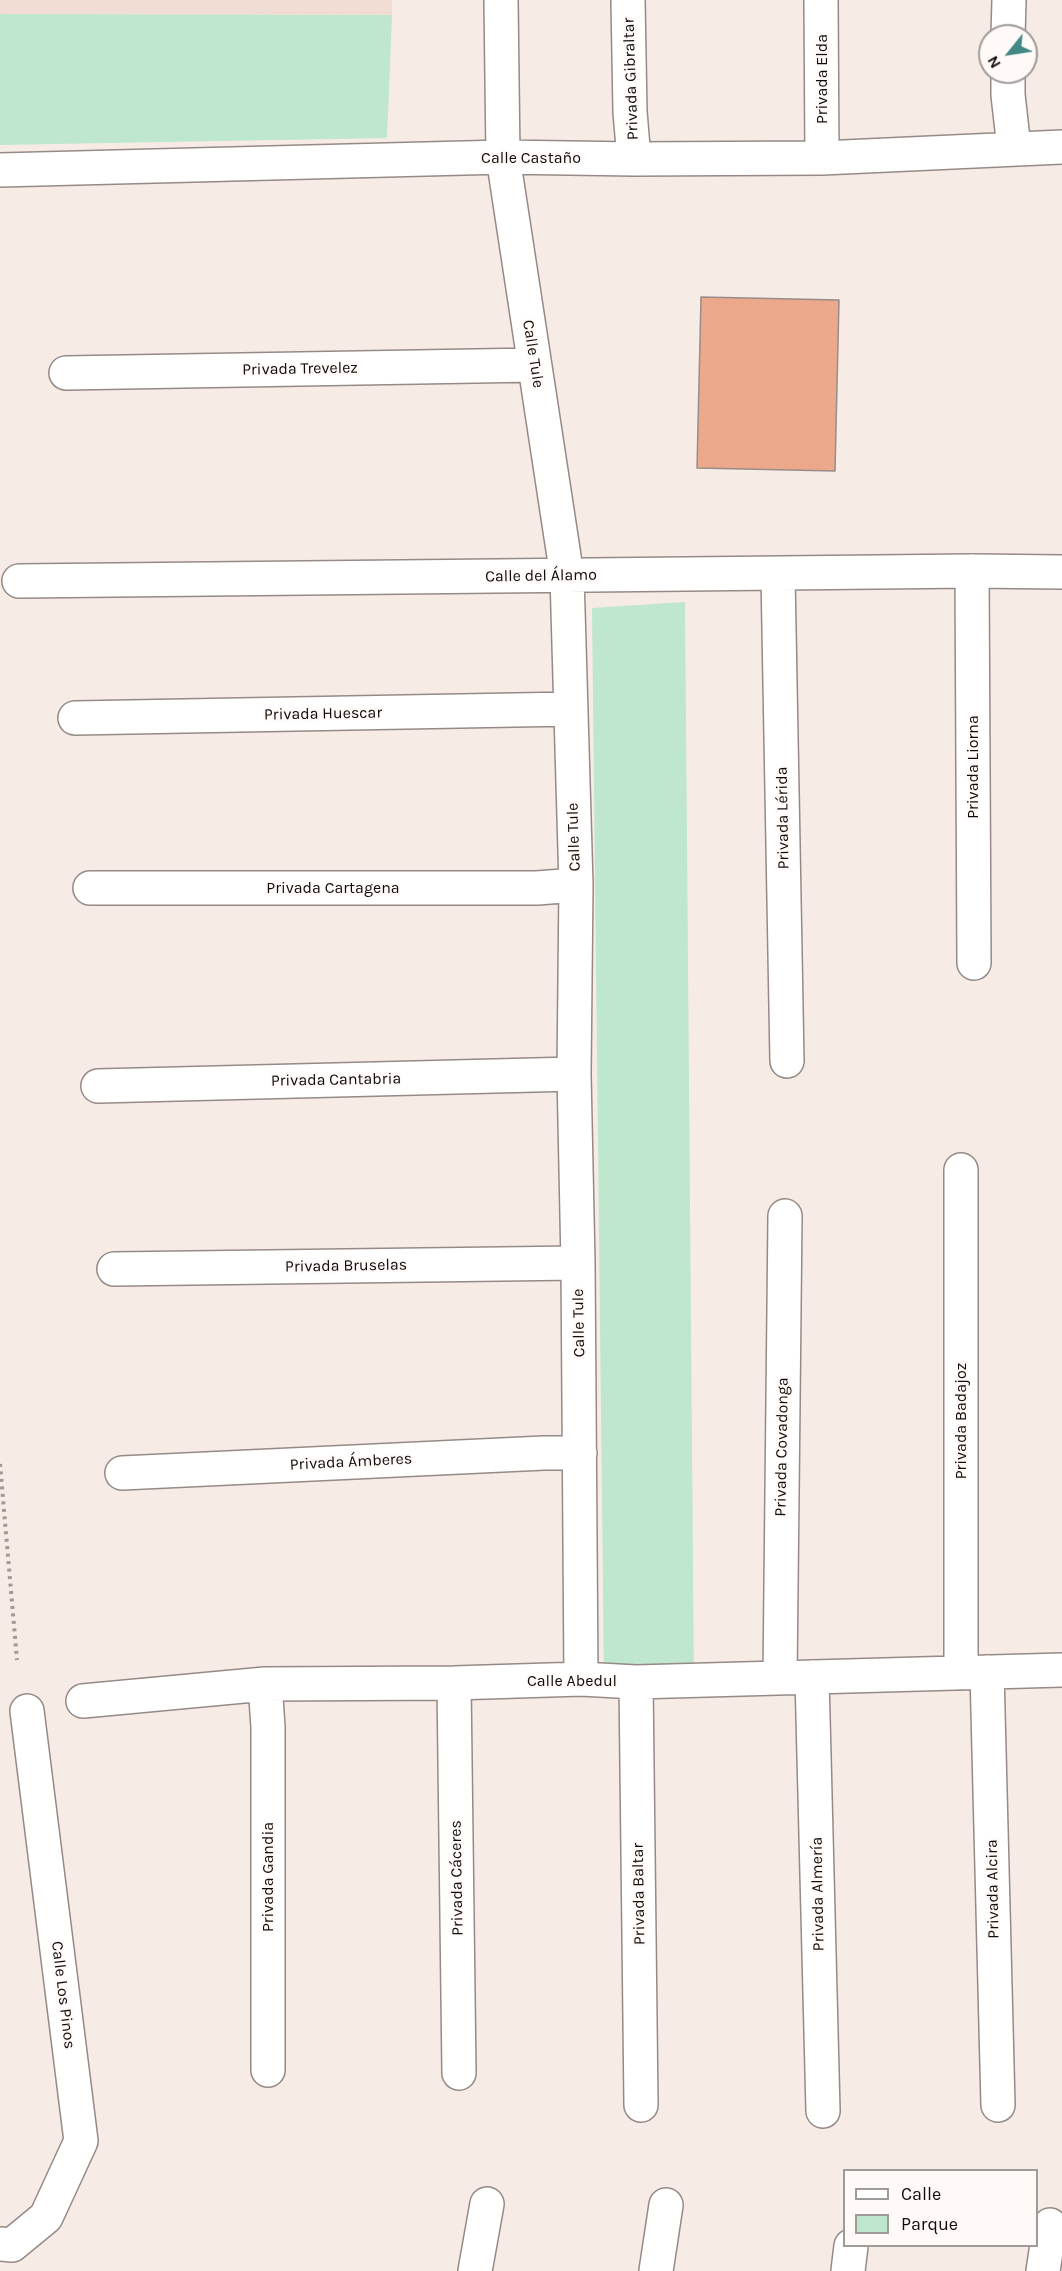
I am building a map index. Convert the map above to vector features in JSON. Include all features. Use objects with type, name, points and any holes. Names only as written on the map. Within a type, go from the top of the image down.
[{"type":"street","name":"Calle Tule","points":[[501,0],[502,157],[567,576],[576,885],[574,1074],[578,1263],[581,1679]]},
{"type":"street","name":"Privada Gibraltar","points":[[628,0],[630,112],[634,159]]},
{"type":"street","name":"Privada Elda","points":[[821,0],[822,158]]},
{"type":"street","points":[[1008,24],[1009,0]]},
{"type":"street","points":[[1008,84],[1014,148]]},
{"type":"street","name":"Calle Castaño","points":[[0,170],[502,157],[822,158],[1062,147]]},
{"type":"street","name":"Privada Trevelez","points":[[66,373],[534,364]]},
{"type":"street","name":"Privada Liorna","points":[[972,571],[974,963]]},
{"type":"street","name":"Calle del Álamo","points":[[19,581],[1062,572]]},
{"type":"street","name":"Privada Lérida","points":[[778,575],[787,1061]]},
{"type":"street","name":"Privada Huescar","points":[[75,718],[570,709]]},
{"type":"street","name":"Privada Cartagena","points":[[90,888],[537,888],[576,885]]},
{"type":"street","name":"Privada Cantabria","points":[[98,1086],[574,1074]]},
{"type":"street","name":"Privada Badajoz","points":[[961,1170],[974,1673]]},
{"type":"street","name":"Privada Covadonga","points":[[780,1678],[785,1216]]},
{"type":"street","name":"Privada Bruselas","points":[[114,1269],[578,1263]]},
{"type":"street","name":"Privada Ámberes","points":[[122,1473],[532,1453],[580,1453]]},
{"type":"street","name":"Calle Abedul","points":[[83,1701],[265,1684],[454,1683],[581,1679],[636,1682],[1062,1670]]},
{"type":"street","name":"Privada Alcira","points":[[974,1673],[998,2105]]},
{"type":"street","name":"Privada Almería","points":[[812,1677],[823,2111]]},
{"type":"street","name":"Privada Baltar","points":[[636,1682],[641,2105]]},
{"type":"street","name":"Privada Cáceres","points":[[454,1683],[459,2073]]},
{"type":"street","name":"Privada Gandia","points":[[265,1684],[268,1726],[268,2070]]},
{"type":"street","name":"Calle Los Pinos","points":[[0,2244],[12,2245],[46,2217],[81,2141],[27,1711]]},
{"type":"street","points":[[475,2271],[487,2204]]},
{"type":"street","points":[[656,2271],[666,2205]]},
{"type":"street","points":[[1042,2271],[1050,2225]]},
{"type":"street","points":[[848,2271],[851,2247]]},
{"type":"path","points":[[0,1464],[17,1660]]},
{"type":"shaded area","points":[[0,0],[392,0],[392,15],[0,14]]},
{"type":"green space","points":[[0,14],[392,15],[387,138],[0,145]]},
{"type":"green space","points":[[685,602],[694,1685],[604,1679],[592,608]]},
{"type":"building","points":[[701,297],[839,300],[835,471],[697,468]]}]
